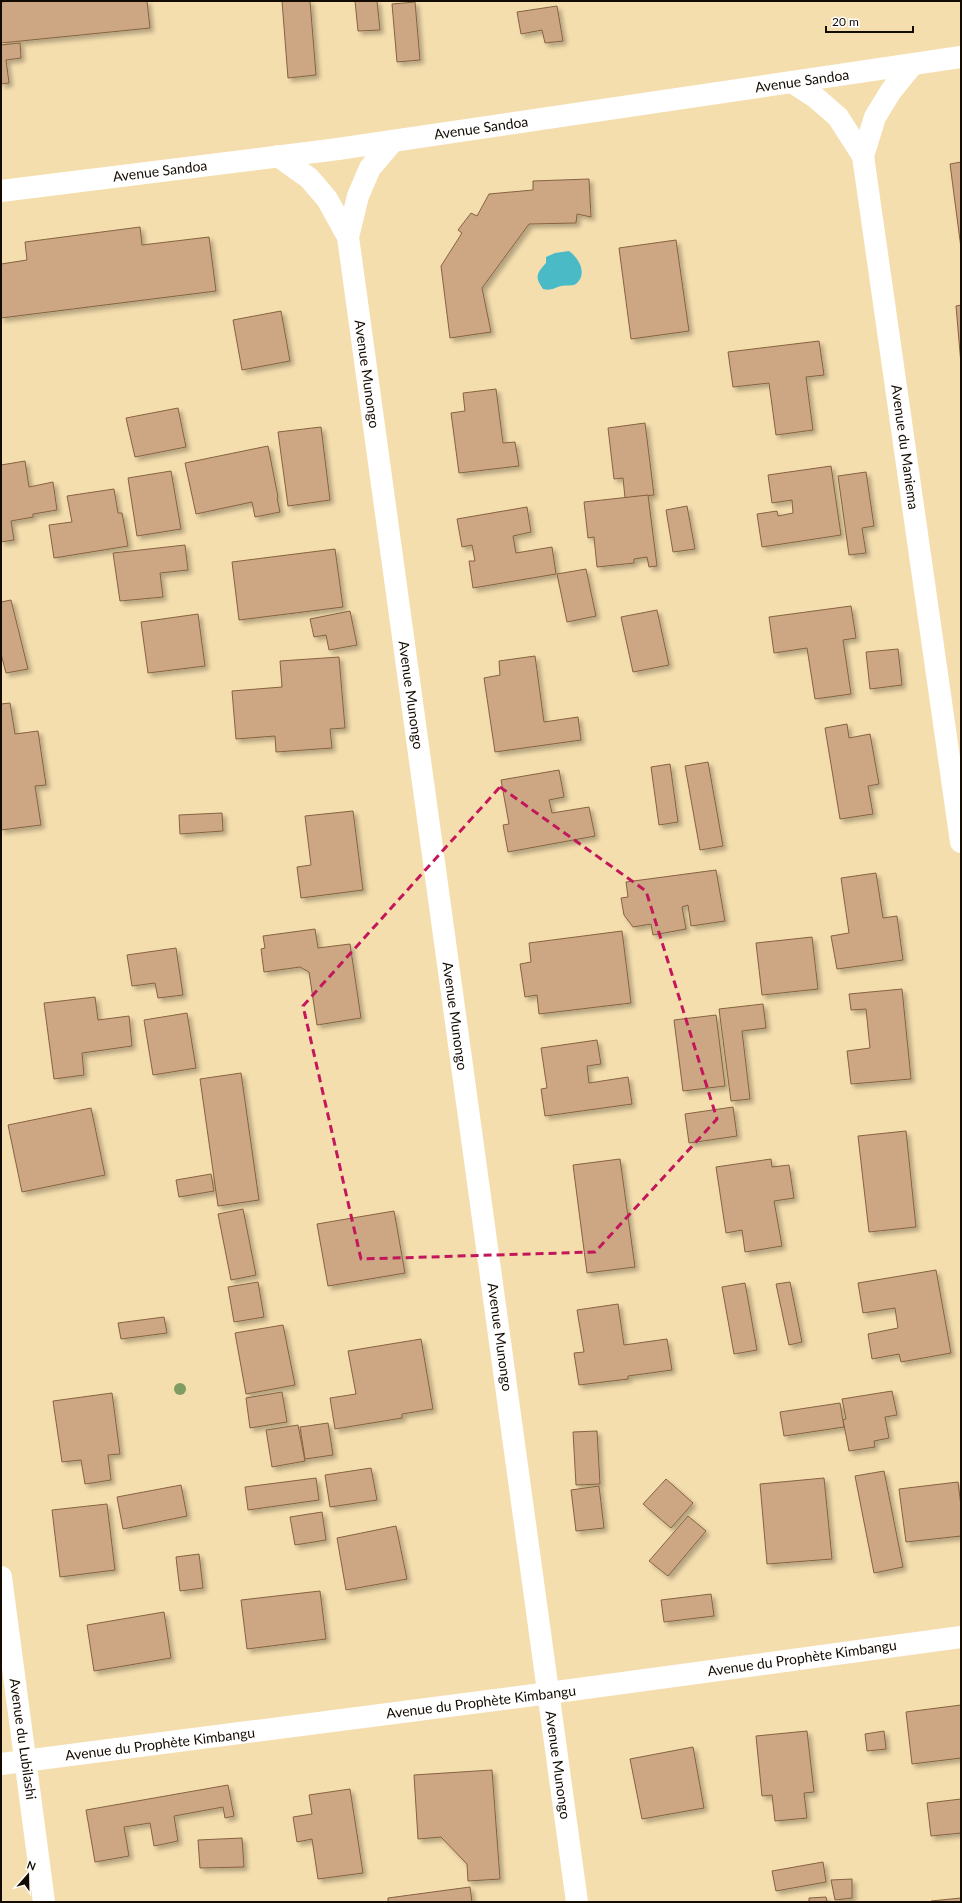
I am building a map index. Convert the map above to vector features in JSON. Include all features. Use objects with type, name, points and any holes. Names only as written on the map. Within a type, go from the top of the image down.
[{"type":"street","name":"Avenue Sandoa","points":[[1,191],[393,141],[961,58]]},
{"type":"street","name":"Avenue du Maniema","points":[[912,65],[891,91],[875,117],[863,156],[961,842]]},
{"type":"street","points":[[792,82],[815,97],[838,117],[863,156]]},
{"type":"street","name":"Avenue Munongo","points":[[393,141],[370,168],[358,196],[348,237],[578,1902]]},
{"type":"street","points":[[278,156],[309,178],[327,199],[348,237]]},
{"type":"street","name":"Avenue du Lubilashi","points":[[1,1577],[44,1902]]},
{"type":"street","name":"Avenue du Prophète Kimbangu","points":[[1,1764],[549,1693],[961,1637]]},
{"type":"highlighted area","points":[[500,787],[646,891],[717,1119],[595,1252],[361,1259],[303,1006]]},
{"type":"water","points":[[569,251],[573,254],[581,266],[582,271],[580,280],[574,285],[561,286],[546,290],[543,289],[538,281],[538,275],[546,263],[546,257],[555,253]]},
{"type":"building","points":[[147,1],[150,28],[1,43],[1,2]]},
{"type":"building","points":[[282,1],[310,1],[316,75],[288,78]]},
{"type":"building","points":[[355,1],[377,1],[380,30],[358,31]]},
{"type":"building","points":[[415,2],[420,60],[397,62],[392,4]]},
{"type":"building","points":[[557,6],[563,41],[545,43],[542,30],[521,34],[517,12]]},
{"type":"building","points":[[20,43],[21,58],[6,60],[9,83],[1,84],[1,45]]},
{"type":"building","points":[[961,162],[961,248],[950,164]]},
{"type":"building","points":[[589,179],[591,217],[577,214],[576,223],[529,224],[482,288],[491,332],[450,338],[441,266],[462,233],[458,230],[471,213],[477,216],[489,194],[533,190],[533,181]]},
{"type":"building","points":[[140,227],[142,245],[209,237],[216,291],[1,318],[1,264],[27,260],[25,242]]},
{"type":"building","points":[[676,240],[689,331],[631,339],[619,248]]},
{"type":"building","points":[[961,305],[961,364],[956,306]]},
{"type":"building","points":[[281,311],[290,361],[242,370],[233,320]]},
{"type":"building","points":[[819,341],[824,375],[806,377],[813,430],[776,435],[769,383],[733,387],[728,352]]},
{"type":"building","points":[[496,389],[503,443],[515,442],[519,466],[459,473],[451,413],[465,411],[463,393]]},
{"type":"building","points":[[178,408],[186,447],[135,457],[126,418]]},
{"type":"building","points":[[645,423],[654,495],[625,498],[623,478],[614,479],[608,428]]},
{"type":"building","points":[[321,427],[330,500],[288,506],[278,432]]},
{"type":"building","points":[[268,446],[280,512],[255,517],[252,502],[196,514],[185,463]]},
{"type":"building","points":[[25,461],[29,487],[53,482],[57,510],[33,514],[33,517],[11,521],[14,540],[1,542],[1,465]]},
{"type":"building","points":[[831,466],[841,535],[762,547],[757,514],[777,511],[778,516],[793,513],[792,500],[772,503],[768,475]]},
{"type":"building","points":[[171,471],[181,529],[137,536],[128,478]]},
{"type":"building","points":[[866,472],[874,526],[862,528],[866,553],[849,555],[838,476]]},
{"type":"building","points":[[114,489],[118,513],[122,513],[128,546],[54,558],[49,525],[72,522],[67,496]]},
{"type":"building","points":[[648,495],[657,566],[649,567],[647,557],[634,559],[634,563],[597,567],[594,537],[588,538],[584,502]]},
{"type":"building","points":[[687,506],[695,549],[673,552],[666,510]]},
{"type":"building","points":[[527,507],[531,532],[513,536],[516,553],[552,547],[556,574],[473,588],[469,561],[475,561],[472,545],[462,547],[457,519]]},
{"type":"building","points":[[185,545],[188,570],[160,573],[163,597],[120,601],[113,553]]},
{"type":"building","points":[[335,549],[343,607],[239,620],[232,562]]},
{"type":"building","points":[[586,569],[596,616],[567,622],[557,574]]},
{"type":"building","points":[[11,600],[28,669],[6,673],[1,654],[1,602]]},
{"type":"building","points":[[851,606],[856,638],[843,640],[851,694],[815,699],[807,648],[774,653],[769,617]]},
{"type":"building","points":[[657,610],[669,665],[633,672],[621,617]]},
{"type":"building","points":[[350,611],[357,645],[329,650],[326,635],[314,637],[310,619]]},
{"type":"building","points":[[198,614],[205,666],[148,673],[141,622]]},
{"type":"building","points":[[898,649],[902,685],[870,689],[866,652]]},
{"type":"building","points":[[535,656],[544,722],[578,717],[581,740],[495,752],[484,678],[500,675],[499,661]]},
{"type":"building","points":[[339,657],[345,728],[330,729],[332,748],[276,752],[275,736],[236,739],[232,691],[282,687],[280,661]]},
{"type":"building","points":[[10,703],[15,734],[38,731],[46,785],[35,786],[41,825],[1,830],[1,704]]},
{"type":"building","points":[[847,724],[849,738],[870,734],[879,784],[868,786],[873,814],[840,819],[825,728]]},
{"type":"building","points":[[708,762],[723,846],[700,850],[685,766]]},
{"type":"building","points":[[670,764],[678,822],[659,825],[651,767]]},
{"type":"building","points":[[559,770],[564,797],[549,800],[552,813],[589,807],[595,836],[508,852],[503,825],[509,824],[501,780]]},
{"type":"building","points":[[353,811],[363,890],[301,898],[297,867],[311,865],[305,816]]},
{"type":"building","points":[[222,813],[223,831],[180,834],[179,815]]},
{"type":"building","points":[[716,870],[725,921],[691,926],[688,905],[682,907],[686,929],[653,935],[651,924],[633,927],[624,915],[621,898],[628,897],[626,882]]},
{"type":"building","points":[[876,873],[883,918],[897,916],[903,960],[837,969],[831,936],[849,933],[841,878]]},
{"type":"building","points":[[315,929],[318,948],[350,944],[361,1018],[317,1025],[309,972],[300,967],[264,972],[261,949],[265,948],[263,936]]},
{"type":"building","points":[[622,931],[631,1003],[539,1014],[537,995],[525,997],[520,964],[531,962],[529,943]]},
{"type":"building","points":[[812,937],[818,989],[762,995],[756,943]]},
{"type":"building","points":[[176,948],[183,995],[158,998],[155,983],[132,986],[127,955]]},
{"type":"building","points":[[902,989],[911,1079],[851,1084],[847,1051],[870,1048],[866,1009],[851,1010],[849,994]]},
{"type":"building","points":[[95,997],[98,1020],[129,1016],[132,1046],[82,1053],[84,1075],[54,1079],[44,1003]]},
{"type":"building","points":[[763,1004],[766,1028],[742,1031],[750,1099],[731,1101],[719,1009]]},
{"type":"building","points":[[187,1013],[196,1068],[153,1075],[144,1020]]},
{"type":"building","points":[[716,1015],[725,1086],[683,1091],[674,1020]]},
{"type":"building","points":[[597,1040],[601,1064],[587,1066],[589,1083],[628,1077],[632,1104],[545,1116],[541,1089],[547,1088],[541,1048]]},
{"type":"building","points":[[241,1073],[259,1200],[218,1206],[200,1079]]},
{"type":"building","points":[[733,1107],[737,1136],[689,1143],[685,1114]]},
{"type":"building","points":[[91,1108],[105,1175],[22,1192],[8,1125]]},
{"type":"building","points":[[906,1131],[916,1227],[869,1232],[858,1136]]},
{"type":"building","points":[[620,1159],[635,1267],[587,1273],[573,1165]]},
{"type":"building","points":[[771,1159],[772,1167],[789,1165],[794,1198],[774,1201],[782,1246],[745,1252],[742,1230],[726,1233],[716,1167]]},
{"type":"building","points":[[211,1174],[214,1191],[179,1197],[176,1180]]},
{"type":"building","points":[[243,1209],[256,1275],[231,1280],[218,1214]]},
{"type":"building","points":[[394,1211],[405,1273],[328,1286],[317,1224]]},
{"type":"building","points":[[936,1270],[951,1353],[901,1362],[899,1354],[872,1359],[868,1334],[898,1328],[895,1308],[863,1313],[858,1283]]},
{"type":"building","points":[[258,1282],[264,1317],[234,1322],[228,1287]]},
{"type":"building","points":[[790,1282],[802,1342],[789,1345],[776,1284]]},
{"type":"building","points":[[745,1283],[757,1350],[734,1354],[722,1287]]},
{"type":"building","points":[[618,1304],[624,1345],[667,1339],[672,1370],[628,1376],[628,1379],[579,1385],[574,1353],[584,1352],[577,1310]]},
{"type":"building","points":[[164,1317],[167,1333],[121,1339],[118,1323]]},
{"type":"building","points":[[283,1325],[295,1385],[246,1394],[235,1333]]},
{"type":"building","points":[[421,1339],[433,1409],[402,1414],[402,1418],[335,1429],[330,1398],[356,1394],[348,1351]]},
{"type":"building","points":[[892,1391],[897,1415],[885,1417],[889,1438],[874,1441],[875,1447],[849,1451],[843,1420],[846,1419],[842,1399]]},
{"type":"building","points":[[282,1392],[287,1422],[250,1428],[246,1398]]},
{"type":"building","points":[[112,1393],[120,1454],[108,1455],[111,1480],[85,1484],[81,1460],[62,1462],[53,1401]]},
{"type":"building","points":[[840,1403],[844,1427],[784,1436],[780,1412]]},
{"type":"building","points":[[328,1423],[333,1455],[305,1459],[300,1427]]},
{"type":"building","points":[[298,1425],[305,1461],[272,1467],[266,1430]]},
{"type":"building","points":[[597,1431],[600,1484],[576,1485],[573,1432]]},
{"type":"building","points":[[371,1468],[377,1500],[330,1507],[325,1475]]},
{"type":"building","points":[[884,1471],[903,1567],[874,1573],[855,1476]]},
{"type":"building","points":[[316,1478],[319,1500],[248,1510],[245,1487]]},
{"type":"building","points":[[824,1478],[832,1559],[767,1564],[760,1484]]},
{"type":"building","points":[[666,1479],[693,1503],[671,1528],[643,1504]]},
{"type":"building","points":[[958,1482],[961,1506],[961,1536],[906,1542],[899,1489]]},
{"type":"building","points":[[181,1485],[187,1516],[123,1529],[117,1497]]},
{"type":"building","points":[[599,1486],[604,1528],[576,1531],[571,1490]]},
{"type":"building","points":[[107,1504],[115,1570],[60,1577],[52,1510]]},
{"type":"building","points":[[322,1512],[326,1540],[295,1545],[290,1517]]},
{"type":"building","points":[[688,1516],[706,1531],[668,1576],[649,1561]]},
{"type":"building","points":[[396,1526],[407,1579],[346,1590],[337,1538]]},
{"type":"building","points":[[199,1554],[203,1588],[180,1591],[176,1557]]},
{"type":"building","points":[[320,1591],[326,1639],[247,1649],[241,1600]]},
{"type":"building","points":[[711,1594],[714,1616],[664,1622],[661,1600]]},
{"type":"building","points":[[164,1612],[171,1658],[94,1671],[87,1625]]},
{"type":"building","points":[[961,1705],[961,1758],[912,1764],[906,1712]]},
{"type":"building","points":[[807,1731],[814,1792],[804,1793],[807,1818],[775,1821],[772,1795],[762,1796],[756,1736]]},
{"type":"building","points":[[884,1731],[886,1749],[867,1751],[865,1734]]},
{"type":"building","points":[[693,1747],[704,1808],[642,1819],[630,1759]]},
{"type":"building","points":[[492,1770],[500,1879],[468,1881],[467,1864],[441,1837],[418,1839],[414,1775]]},
{"type":"building","points":[[228,1785],[234,1816],[225,1818],[223,1807],[174,1816],[178,1841],[154,1846],[150,1823],[124,1827],[129,1856],[95,1862],[86,1810]]},
{"type":"building","points":[[350,1789],[363,1873],[318,1879],[312,1839],[297,1842],[293,1817],[312,1814],[309,1795]]},
{"type":"building","points":[[961,1799],[961,1833],[931,1836],[927,1803]]},
{"type":"building","points":[[242,1838],[244,1867],[200,1868],[198,1840]]},
{"type":"building","points":[[823,1862],[826,1882],[776,1891],[772,1871]]},
{"type":"building","points":[[852,1879],[852,1898],[835,1900],[831,1880]]},
{"type":"building","points":[[470,1887],[472,1902],[388,1902],[388,1898]]},
{"type":"building","points":[[826,1897],[827,1902],[809,1902],[809,1898]]},
{"type":"building","points":[[961,1898],[961,1902],[931,1902],[931,1901]]}]
